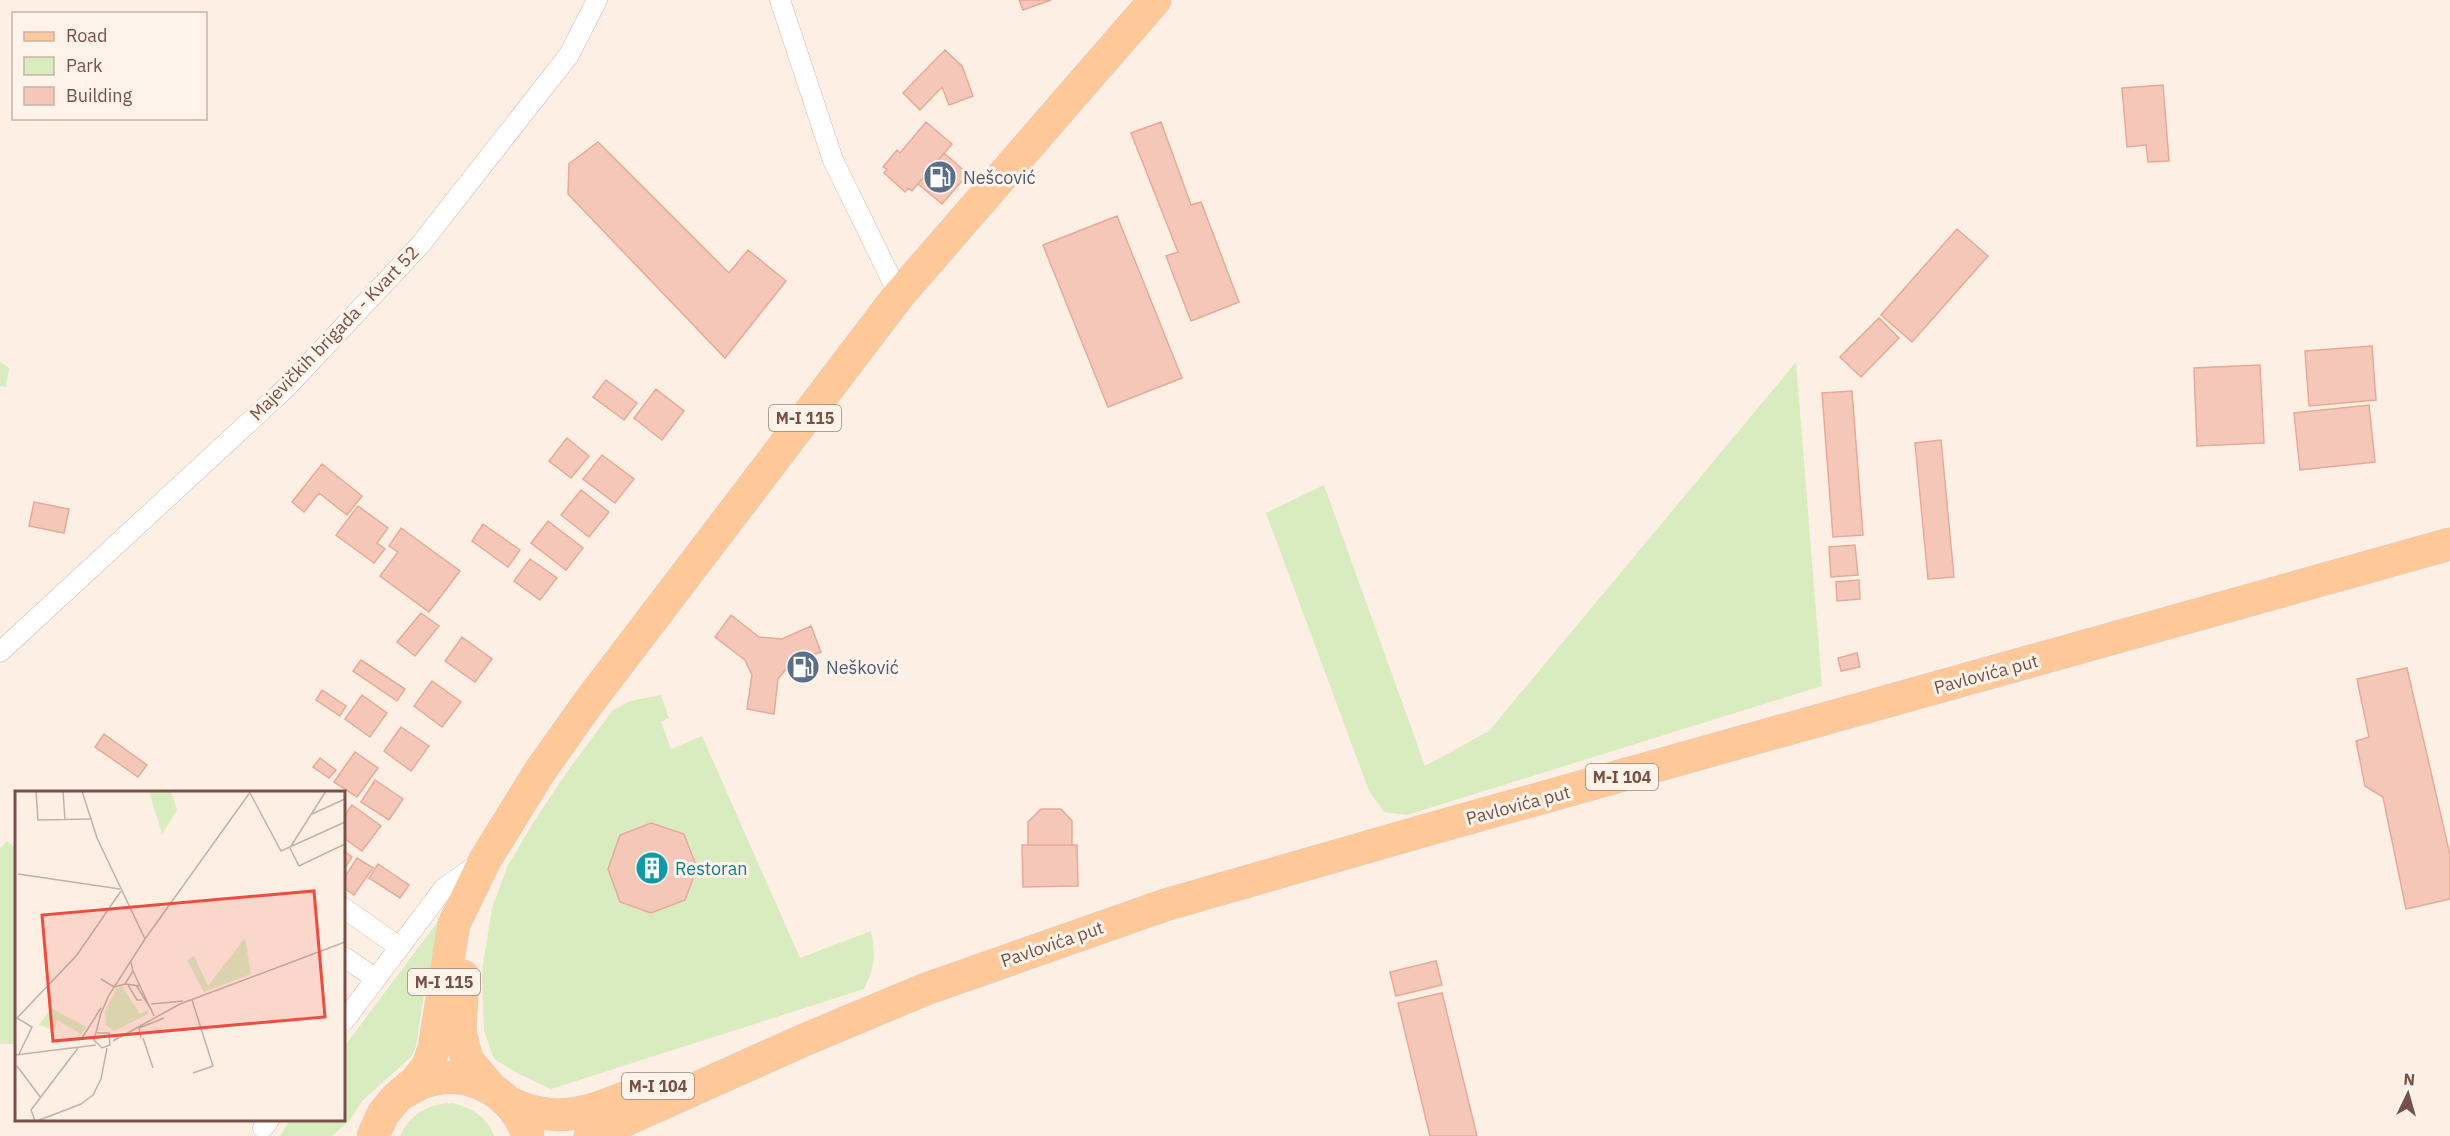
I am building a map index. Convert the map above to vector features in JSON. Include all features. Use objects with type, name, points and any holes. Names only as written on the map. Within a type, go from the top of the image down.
[{"type":"main road","name":"M-I 115","points":[[384,1116],[428,1066],[434,1048],[454,924],[485,860],[540,771],[589,702],[899,295],[1155,0]]},
{"type":"main road","name":"Pavlovića put","points":[[804,1040],[959,976],[1165,905],[2450,544]]},
{"type":"main road","name":"M-I 115","points":[[485,860],[464,958],[460,1032],[467,1060],[524,1123],[528,1136]]},
{"type":"main road","name":"M-I 104","points":[[501,1095],[531,1113],[572,1115],[670,1081],[804,1040]]},
{"type":"main road","name":"M-I 104","points":[[590,1136],[804,1040]]},
{"type":"main road","name":"M-I 115","points":[[360,1136],[417,1084],[441,1077],[466,1078],[501,1095]]},
{"type":"street","name":"Majevičkih brigada - Kvart 52","points":[[0,652],[286,388],[421,244],[569,55],[597,0]]},
{"type":"street","points":[[780,0],[833,160],[885,262],[899,295]]},
{"type":"street","points":[[345,1020],[444,888],[485,860]]},
{"type":"street","points":[[345,909],[399,947]]},
{"type":"street","points":[[345,958],[375,978]]},
{"type":"green space","points":[[0,362],[9,368],[6,387],[0,386]]},
{"type":"green space","points":[[1796,362],[1822,686],[1407,815],[1384,812],[1369,791],[1266,513],[1324,485],[1425,766],[1489,731]]},
{"type":"green space","points":[[661,695],[669,718],[661,722],[671,749],[702,736],[800,958],[871,931],[874,947],[872,967],[864,989],[551,1089],[494,1059],[484,1031],[482,970],[492,908],[508,865],[533,823],[612,711],[630,701]]},
{"type":"green space","points":[[7,841],[15,847],[15,1044],[0,1044],[0,849]]},
{"type":"green space","points":[[442,916],[425,989],[416,1046],[412,1056],[362,1101],[350,1120],[332,1136],[280,1136],[289,1121],[345,1121],[345,1046]]},
{"type":"green space","points":[[453,1103],[478,1114],[488,1124],[494,1136],[400,1136],[409,1121],[421,1111],[436,1105]]},
{"type":"building","points":[[1019,0],[1051,0],[1023,10]]},
{"type":"building","points":[[945,50],[962,66],[973,96],[949,105],[942,87],[920,110],[903,93]]},
{"type":"building","points":[[2163,85],[2169,161],[2148,162],[2146,145],[2127,147],[2122,88]]},
{"type":"building","points":[[926,122],[952,144],[912,191],[908,188],[905,192],[884,173],[887,169],[883,167],[897,150],[900,153]]},
{"type":"building","points":[[1161,122],[1191,205],[1201,202],[1239,302],[1191,321],[1166,256],[1178,252],[1131,133]]},
{"type":"building","points":[[598,142],[729,273],[748,250],[786,281],[725,358],[568,194],[569,164]]},
{"type":"building","points":[[944,153],[968,174],[942,204],[918,184]]},
{"type":"building","points":[[1117,216],[1182,378],[1108,407],[1043,245]]},
{"type":"building","points":[[1957,229],[1988,256],[1912,342],[1881,315]]},
{"type":"building","points":[[1879,318],[1899,338],[1861,377],[1840,357]]},
{"type":"building","points":[[2372,346],[2376,400],[2309,406],[2305,351]]},
{"type":"building","points":[[2260,365],[2264,443],[2197,446],[2194,368]]},
{"type":"building","points":[[606,380],[637,403],[624,420],[593,397]]},
{"type":"building","points":[[656,389],[684,411],[662,440],[634,418]]},
{"type":"building","points":[[1852,391],[1863,535],[1833,537],[1822,393]]},
{"type":"building","points":[[2369,405],[2375,462],[2300,470],[2294,413]]},
{"type":"building","points":[[567,438],[589,456],[571,478],[549,461]]},
{"type":"building","points":[[1941,440],[1954,577],[1928,579],[1915,443]]},
{"type":"building","points":[[602,455],[634,479],[615,503],[583,479]]},
{"type":"building","points":[[322,464],[362,496],[347,515],[319,493],[304,512],[292,502]]},
{"type":"building","points":[[581,490],[609,512],[589,537],[561,515]]},
{"type":"building","points":[[34,502],[69,509],[64,533],[29,526]]},
{"type":"building","points":[[358,506],[388,528],[377,543],[385,549],[374,563],[336,535]]},
{"type":"building","points":[[548,521],[583,548],[566,570],[531,543]]},
{"type":"building","points":[[483,524],[520,550],[508,567],[472,541]]},
{"type":"building","points":[[401,528],[460,571],[429,612],[380,576],[398,552],[389,546]]},
{"type":"building","points":[[1855,545],[1858,575],[1831,577],[1829,547]]},
{"type":"building","points":[[530,559],[557,578],[540,600],[514,581]]},
{"type":"building","points":[[1859,580],[1860,599],[1837,601],[1836,582]]},
{"type":"building","points":[[421,613],[439,626],[415,656],[397,642]]},
{"type":"building","points":[[731,615],[759,637],[782,639],[811,626],[821,652],[791,663],[778,679],[774,714],[747,709],[752,675],[745,660],[715,637]]},
{"type":"building","points":[[462,637],[492,659],[475,682],[445,661]]},
{"type":"building","points":[[1857,653],[1860,667],[1841,671],[1838,658]]},
{"type":"building","points":[[361,660],[405,689],[397,701],[353,671]]},
{"type":"building","points":[[2407,668],[2450,855],[2450,899],[2406,909],[2383,797],[2365,786],[2356,741],[2369,737],[2357,679]]},
{"type":"building","points":[[432,681],[461,702],[442,727],[414,706]]},
{"type":"building","points":[[322,690],[346,706],[340,716],[316,700]]},
{"type":"building","points":[[362,695],[387,713],[370,737],[345,719]]},
{"type":"building","points":[[401,727],[429,746],[411,771],[384,751]]},
{"type":"building","points":[[104,734],[147,765],[138,777],[95,747]]},
{"type":"building","points":[[355,752],[378,768],[357,797],[334,782]]},
{"type":"building","points":[[320,758],[336,770],[329,778],[313,767]]},
{"type":"building","points":[[375,780],[403,799],[389,820],[361,802]]},
{"type":"building","points":[[352,805],[381,826],[362,851],[345,839],[345,815]]},
{"type":"building","points":[[1041,809],[1061,809],[1072,821],[1072,845],[1028,845],[1028,822]]},
{"type":"building","name":"Restoran","points":[[651,823],[684,834],[697,868],[685,900],[651,913],[620,902],[608,869],[620,835]]},
{"type":"building","points":[[1022,845],[1077,845],[1078,886],[1023,887]]},
{"type":"building","points":[[345,852],[352,857],[345,868]]},
{"type":"building","points":[[357,858],[373,868],[354,895],[345,889],[345,876]]},
{"type":"building","points":[[378,864],[409,885],[400,898],[369,878]]},
{"type":"building","points":[[1436,961],[1442,985],[1396,996],[1390,972]]},
{"type":"building","points":[[1442,993],[1477,1136],[1430,1136],[1398,1003]]},
{"type":"place","name":"Nešcović","points":[[940,177]]},
{"type":"place","name":"Nešković","points":[[803,667]]},
{"type":"place","name":"Restoran","points":[[652,868]]}]
